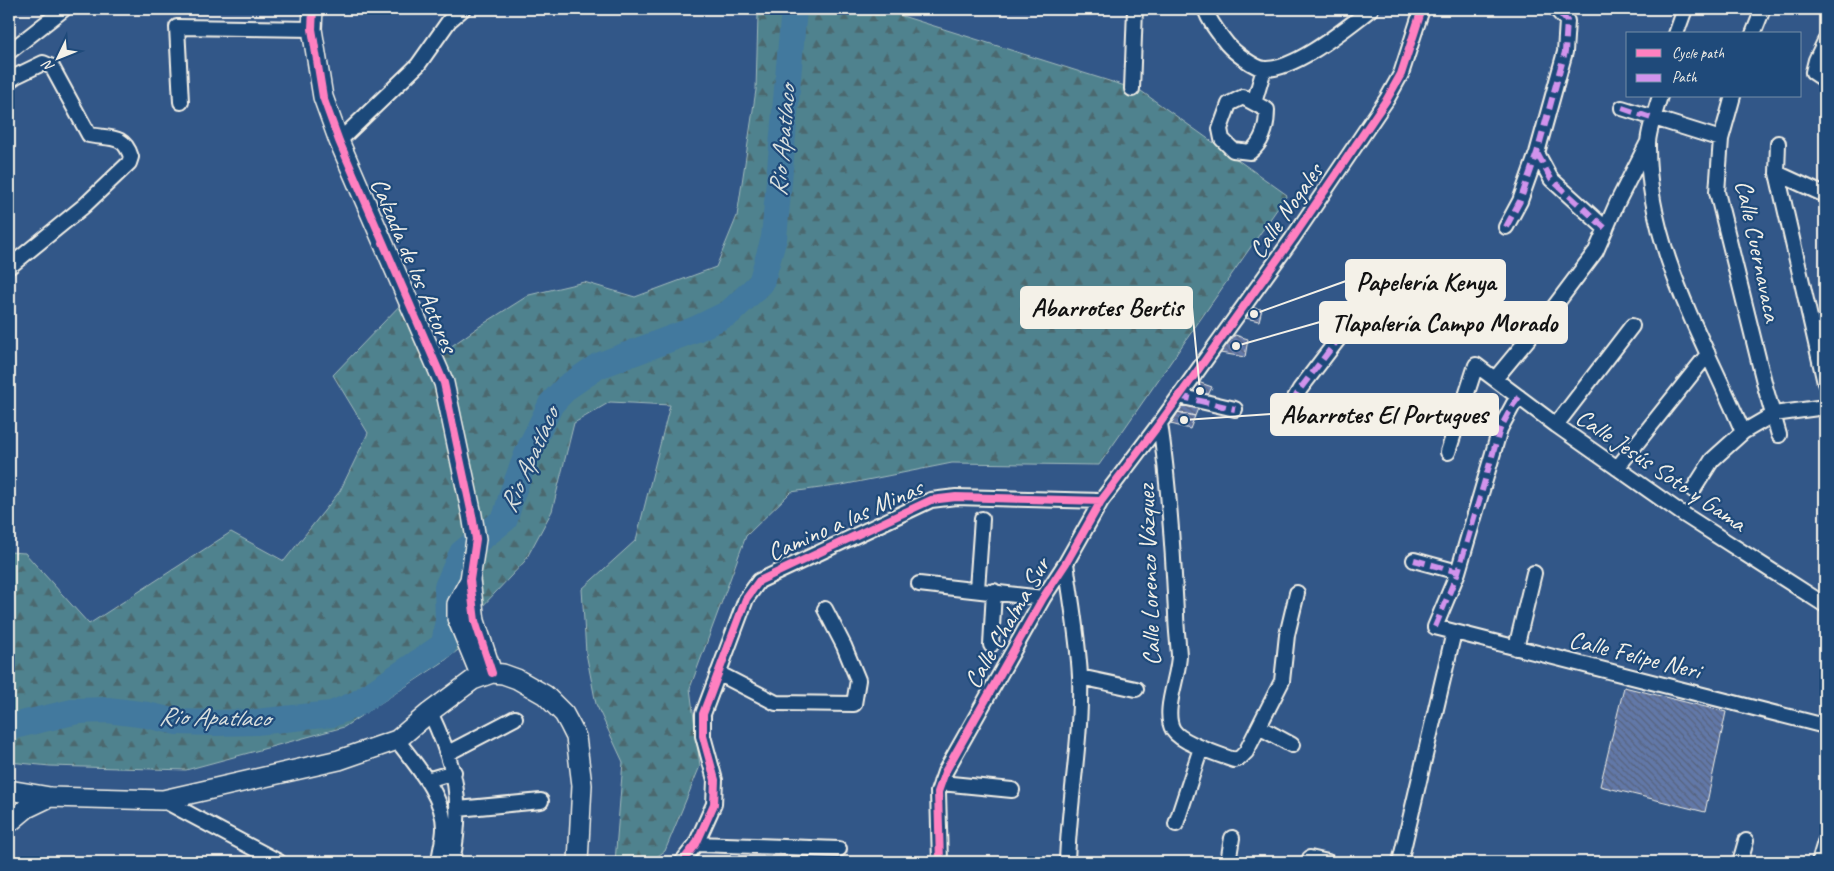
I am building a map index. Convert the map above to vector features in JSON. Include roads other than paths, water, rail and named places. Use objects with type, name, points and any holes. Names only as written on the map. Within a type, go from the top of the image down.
[{"type":"street","points":[[9,52],[64,9]]},
{"type":"street","name":"Calzada de los Actores","points":[[313,9],[312,29],[323,97],[339,141],[444,384],[476,540],[470,580],[457,604],[456,618],[486,674]]},
{"type":"street","points":[[339,141],[418,65],[449,21],[462,9]]},
{"type":"street","points":[[1132,89],[1136,9]]},
{"type":"street","points":[[1205,9],[1209,22],[1236,55],[1264,69],[1289,65],[1341,32],[1371,9]]},
{"type":"street","name":"Calle Nogales","points":[[1160,423],[1292,239],[1387,99],[1401,74],[1413,42],[1422,9]]},
{"type":"street","points":[[1506,227],[1520,201],[1537,153],[1565,52],[1566,21],[1556,9]]},
{"type":"street","points":[[1677,32],[1686,9]]},
{"type":"street","points":[[1754,32],[1763,9]]},
{"type":"street","points":[[181,102],[177,27],[312,29]]},
{"type":"street","points":[[1825,41],[1816,60],[1813,72],[1825,80]]},
{"type":"street","points":[[9,81],[43,63],[52,67],[89,135],[125,143],[131,157],[129,163],[84,206],[9,267]]},
{"type":"street","points":[[1254,103],[1264,69]]},
{"type":"street","points":[[1496,379],[1548,315],[1596,251],[1647,142],[1659,98]]},
{"type":"street","name":"Calle Cuernavaca","points":[[1732,98],[1721,140],[1718,192],[1766,390],[1780,435]]},
{"type":"street","points":[[1622,108],[1721,140]]},
{"type":"street","points":[[1647,142],[1652,203],[1658,226],[1695,330],[1708,354],[1743,432]]},
{"type":"street","points":[[1778,143],[1777,173],[1825,383]]},
{"type":"street","points":[[1537,153],[1551,179],[1606,229]]},
{"type":"street","points":[[1777,173],[1825,195]]},
{"type":"street","points":[[1283,419],[1300,389],[1372,295]]},
{"type":"street","points":[[1556,425],[1632,326]]},
{"type":"street","points":[[1617,468],[1708,354]]},
{"type":"street","name":"Calle Jesús Soto y Gama","points":[[1448,452],[1476,365],[1556,425],[1680,512],[1825,605]]},
{"type":"street","points":[[1179,396],[1235,409]]},
{"type":"street","points":[[1414,560],[1458,572],[1500,429],[1519,397]]},
{"type":"street","points":[[1693,490],[1712,460],[1743,432],[1774,414],[1825,407]]},
{"type":"street","name":"Calle Chalma Sur","points":[[940,862],[938,792],[945,772],[1043,598],[1066,563],[1101,501],[1160,423]]},
{"type":"street","name":"Calle Lorenzo Vázquez","points":[[1160,423],[1167,472],[1173,543],[1179,657],[1169,716],[1173,730],[1180,737],[1201,748],[1234,760],[1240,758],[1246,752],[1259,727]]},
{"type":"street","name":"Camino a las Minas","points":[[682,862],[696,844],[714,804],[715,780],[703,736],[703,714],[746,599],[759,581],[931,500],[956,497],[1101,501]]},
{"type":"street","points":[[977,589],[982,519]]},
{"type":"street","points":[[1066,563],[1076,631],[1080,677],[1078,737],[1068,832],[1067,862]]},
{"type":"street","name":"Calle Felipe Neri","points":[[1458,572],[1435,627],[1825,726]]},
{"type":"street","points":[[1516,648],[1534,573]]},
{"type":"street","points":[[919,584],[977,589],[1043,598]]},
{"type":"street","points":[[991,645],[994,591]]},
{"type":"street","points":[[1292,745],[1259,727],[1282,681],[1287,635],[1297,593]]},
{"type":"street","points":[[718,673],[776,703],[854,704],[858,680],[844,646],[825,609]]},
{"type":"street","points":[[1400,862],[1454,632]]},
{"type":"street","points":[[9,790],[50,797],[164,800],[339,760],[397,740],[430,712],[486,674],[504,674],[538,690],[555,703],[564,714],[576,737],[582,786],[578,862]]},
{"type":"street","points":[[1080,677],[1136,689]]},
{"type":"street","points":[[430,712],[454,772],[458,809],[457,838],[452,862]]},
{"type":"street","points":[[448,753],[515,718]]},
{"type":"street","points":[[397,740],[427,780],[435,794],[441,811],[444,827],[439,862]]},
{"type":"street","points":[[1176,824],[1201,748]]},
{"type":"street","points":[[427,780],[454,772]]},
{"type":"street","points":[[941,783],[1012,790]]},
{"type":"street","points":[[9,823],[27,808],[50,797]]},
{"type":"street","points":[[164,800],[279,862]]},
{"type":"street","points":[[458,809],[541,801]]},
{"type":"street","points":[[1228,862],[1232,838]]},
{"type":"street","points":[[1740,862],[1746,841]]},
{"type":"street","points":[[1819,862],[1825,842]]},
{"type":"street","points":[[696,844],[838,849]]},
{"type":"street","points":[[1310,858],[1328,862]]},
{"type":"waterway","name":"Rio Apatlaco","points":[[9,727],[77,711],[108,710],[147,715],[177,722],[215,723],[256,722],[332,714],[358,703],[444,645],[448,620],[447,587],[462,553],[505,519],[528,452],[551,404],[567,387],[598,366],[696,329],[729,313],[761,283],[774,238],[794,9]]},
{"type":"place","name":"Papelería Kenya","points":[[1254,314]]},
{"type":"place","name":"Tlapalería Campo Morado","points":[[1236,346]]},
{"type":"place","name":"Abarrotes Bertis","points":[[1200,391]]},
{"type":"place","name":"Abarrotes El Portugues","points":[[1184,420]]}]
